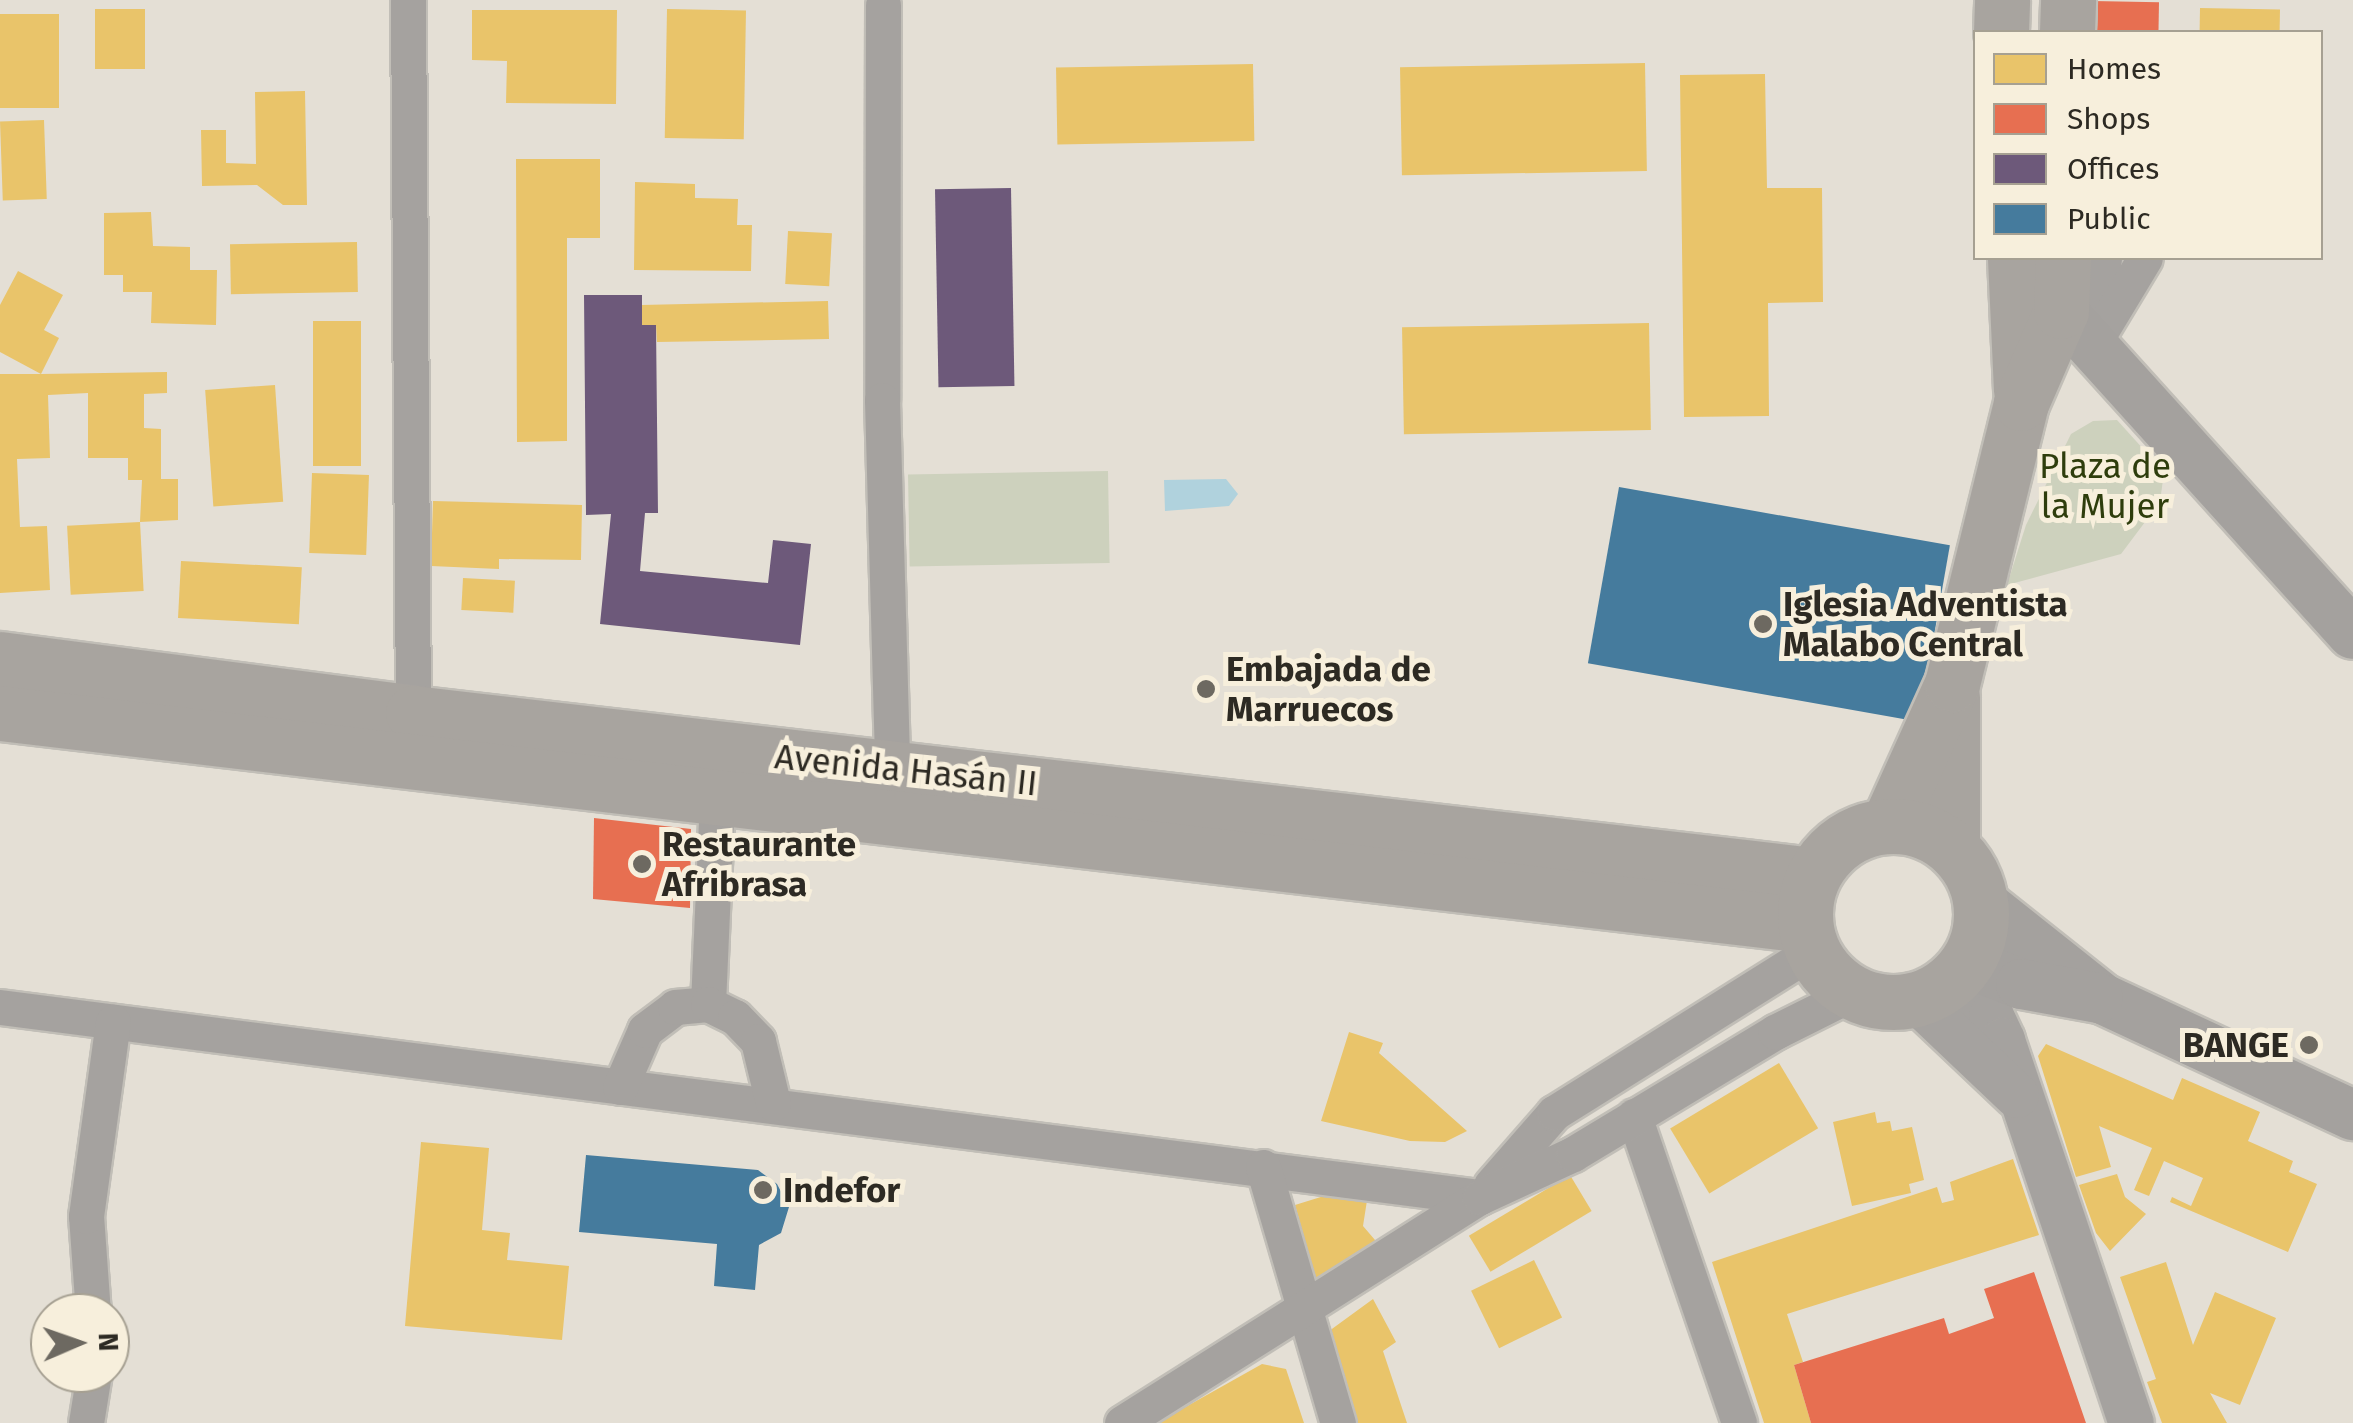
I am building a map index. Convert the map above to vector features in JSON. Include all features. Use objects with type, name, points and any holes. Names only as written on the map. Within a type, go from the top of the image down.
[{"type":"main road","points":[[2001,30],[2002,0]]},
{"type":"main road","points":[[2066,30],[2068,0]]},
{"type":"main road","points":[[1888,824],[1952,684],[2045,301],[2062,260]]},
{"type":"main road","points":[[2045,301],[2353,634]]},
{"type":"main road","name":"Avenida Hasán II","points":[[0,658],[412,713],[892,768],[1810,917]]},
{"type":"main road","points":[[1952,684],[1952,848]]},
{"type":"main road","name":"Avenida Hasán II","points":[[0,714],[716,800],[1810,917]]},
{"type":"main road","points":[[2103,999],[2021,984],[1946,980],[1894,1003],[1853,994],[1810,917],[1844,840],[1888,824],[1933,834],[1952,848],[1981,902],[2103,999],[2353,1115]]},
{"type":"main road","points":[[1946,980],[1981,924],[1981,902]]},
{"type":"street","points":[[408,0],[412,713]]},
{"type":"street","points":[[880,2],[882,400],[892,768]]},
{"type":"street","points":[[2045,301],[2101,260]]},
{"type":"street","points":[[2045,301],[2140,260]]},
{"type":"street","points":[[708,1004],[716,800]]},
{"type":"street","points":[[1480,1196],[1554,1113],[1810,917]]},
{"type":"street","points":[[1946,980],[2021,1100],[2131,1423]]},
{"type":"street","points":[[1122,1423],[1480,1196],[1574,1154],[1634,1116],[1853,994]]},
{"type":"street","points":[[620,1087],[645,1030],[675,1008],[708,1004],[735,1017],[758,1041],[773,1103]]},
{"type":"street","points":[[0,1007],[1480,1196]]},
{"type":"street","points":[[92,1293],[86,1216],[113,1022]]},
{"type":"street","points":[[1634,1116],[1739,1423]]},
{"type":"street","points":[[1264,1168],[1338,1423]]},
{"type":"street","points":[[86,1423],[91,1393]]},
{"type":"green space","name":"Plaza de la Mujer","points":[[2117,420],[2164,472],[2160,502],[2121,554],[2007,585],[2026,525],[2071,434],[2093,421]]},
{"type":"green space","points":[[1108,471],[1110,563],[910,566],[908,474]]},
{"type":"water","points":[[1226,479],[1238,494],[1229,506],[1165,511],[1164,480]]},
{"type":"building: Homes","points":[[2200,8],[2280,9],[2280,30],[2200,30]]},
{"type":"building: Homes","points":[[95,9],[145,9],[145,69],[95,69]]},
{"type":"building: Homes","points":[[667,9],[746,10],[744,139],[665,138]]},
{"type":"building: Homes","points":[[472,10],[617,10],[616,104],[506,103],[507,61],[472,60]]},
{"type":"building: Homes","points":[[0,14],[59,14],[59,108],[0,108]]},
{"type":"building: Homes","points":[[1645,63],[1647,171],[1402,175],[1400,67]]},
{"type":"building: Homes","points":[[1253,64],[1254,141],[1057,144],[1056,67]]},
{"type":"building: Homes","points":[[1765,74],[1767,188],[1822,188],[1823,302],[1768,303],[1769,416],[1684,417],[1680,75]]},
{"type":"building: Homes","points":[[305,91],[307,205],[283,205],[257,185],[202,186],[201,130],[226,130],[226,163],[256,164],[255,92]]},
{"type":"building: Homes","points":[[44,120],[47,199],[3,200],[0,122]]},
{"type":"building: Homes","points":[[516,159],[600,159],[600,238],[567,238],[567,441],[517,442]]},
{"type":"building: Homes","points":[[635,182],[695,184],[695,198],[738,199],[737,225],[752,225],[751,271],[634,270]]},
{"type":"building: Homes","points":[[151,212],[153,246],[190,247],[190,270],[217,270],[216,325],[151,323],[152,292],[123,292],[123,275],[104,275],[104,213]]},
{"type":"building: Homes","points":[[788,231],[832,233],[829,286],[785,284]]},
{"type":"building: Homes","points":[[357,242],[358,292],[231,294],[230,244]]},
{"type":"building: Homes","points":[[18,271],[63,295],[44,330],[59,338],[41,374],[0,352],[0,305]]},
{"type":"building: Homes","points":[[828,301],[829,339],[657,342],[656,325],[642,325],[641,305]]},
{"type":"building: Homes","points":[[313,321],[361,321],[361,466],[313,466]]},
{"type":"building: Homes","points":[[1649,323],[1651,430],[1404,434],[1402,327]]},
{"type":"building: Homes","points":[[167,372],[167,393],[144,394],[144,428],[161,429],[161,479],[178,479],[178,520],[140,522],[142,480],[128,480],[128,458],[88,458],[88,393],[48,395],[50,458],[17,459],[20,527],[47,526],[50,590],[0,593],[0,374]]},
{"type":"building: Homes","points":[[275,385],[283,502],[213,507],[205,390]]},
{"type":"building: Homes","points":[[312,473],[369,475],[366,555],[309,553]]},
{"type":"building: Homes","points":[[433,501],[582,505],[581,560],[499,559],[499,569],[431,566]]},
{"type":"building: Homes","points":[[140,522],[144,591],[71,595],[67,526]]},
{"type":"building: Homes","points":[[181,561],[302,567],[299,624],[178,618]]},
{"type":"building: Homes","points":[[463,578],[515,581],[513,613],[461,610]]},
{"type":"building: Homes","points":[[1349,1032],[1383,1043],[1379,1053],[1467,1131],[1445,1142],[1410,1141],[1321,1121]]},
{"type":"building: Homes","points":[[2046,1044],[2173,1100],[2182,1078],[2260,1112],[2248,1141],[2293,1161],[2289,1172],[2317,1184],[2288,1252],[2170,1202],[2172,1197],[2191,1206],[2203,1178],[2164,1161],[2149,1196],[2134,1190],[2152,1148],[2099,1126],[2111,1167],[2076,1177],[2038,1056]]},
{"type":"building: Homes","points":[[1779,1063],[1818,1128],[1709,1194],[1670,1128]]},
{"type":"building: Homes","points":[[1875,1112],[1877,1123],[1890,1121],[1892,1131],[1912,1127],[1924,1180],[1909,1184],[1911,1193],[1852,1206],[1833,1122]]},
{"type":"building: Homes","points":[[421,1142],[489,1148],[482,1230],[510,1233],[507,1260],[569,1266],[562,1340],[405,1326]]},
{"type":"building: Homes","points":[[2013,1159],[2039,1235],[1787,1314],[1803,1362],[1794,1365],[1811,1423],[1764,1423],[1712,1262],[1937,1187],[1942,1203],[1954,1200],[1950,1182]]},
{"type":"building: Homes","points":[[2117,1174],[2125,1197],[2146,1214],[2110,1251],[2096,1233],[2079,1185]]},
{"type":"building: Homes","points":[[1570,1175],[1592,1211],[1490,1272],[1469,1236]]},
{"type":"building: Homes","points":[[1368,1194],[1363,1226],[1381,1247],[1318,1288],[1295,1205],[1324,1196]]},
{"type":"building: Homes","points":[[1534,1260],[1562,1318],[1499,1348],[1471,1291]]},
{"type":"building: Homes","points":[[2166,1262],[2193,1345],[2215,1292],[2276,1318],[2240,1405],[2210,1393],[2227,1423],[2162,1423],[2147,1382],[2156,1379],[2120,1277]]},
{"type":"building: Homes","points":[[1373,1299],[1396,1342],[1383,1351],[1407,1423],[1353,1423],[1325,1334]]},
{"type":"building: Homes","points":[[1262,1364],[1286,1369],[1304,1423],[1157,1423]]},
{"type":"building: Shops","points":[[2092,1],[2159,2],[2159,30],[2091,30]]},
{"type":"building: Shops","name":"Restaurante Afribrasa","points":[[594,818],[691,829],[690,908],[593,899]]},
{"type":"building: Shops","points":[[2034,1272],[2086,1423],[1811,1423],[1794,1365],[1944,1318],[1949,1334],[1994,1318],[1984,1289]]},
{"type":"building: Offices","points":[[1011,188],[1014,386],[938,387],[935,189]]},
{"type":"building: Offices","points":[[584,295],[642,295],[642,325],[656,325],[658,513],[645,513],[640,571],[768,583],[773,540],[811,544],[800,645],[600,624],[611,514],[586,515]]},
{"type":"building: Public","name":"Iglesia Adventista Malabo Central","points":[[1619,487],[1950,545],[1919,722],[1588,663]]},
{"type":"building: Public","points":[[586,1155],[758,1170],[777,1184],[789,1207],[781,1233],[759,1245],[755,1290],[714,1286],[717,1244],[579,1232]]},
{"type":"place","name":"Iglesia Adventista Malabo Central","points":[[1763,624]]},
{"type":"place","name":"Embajada de Marruecos","points":[[1206,689]]},
{"type":"place","name":"Restaurante Afribrasa","points":[[642,864]]},
{"type":"place","name":"BANGE","points":[[2309,1045]]},
{"type":"place","name":"Indefor","points":[[763,1190]]}]
